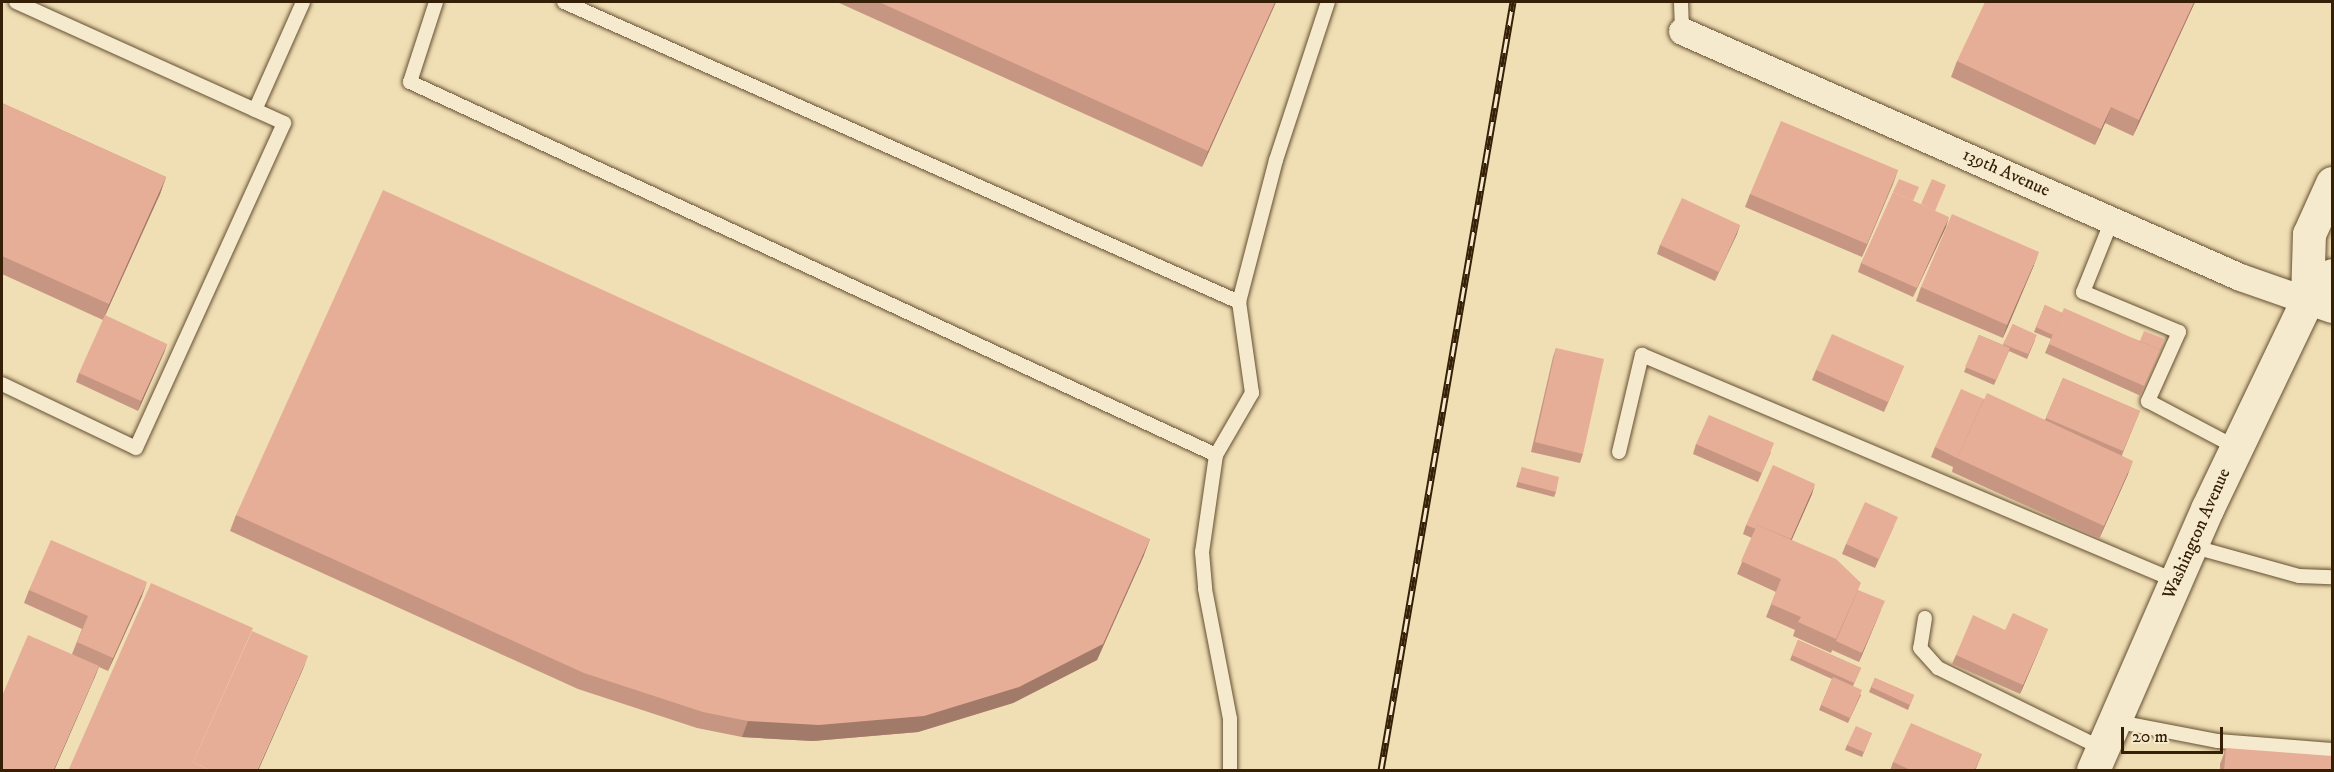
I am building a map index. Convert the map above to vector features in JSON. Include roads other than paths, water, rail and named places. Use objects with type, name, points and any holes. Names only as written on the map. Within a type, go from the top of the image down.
[{"type":"main road","name":"Washington Avenue","points":[[2320,304],[2309,234],[2332,183]]},
{"type":"main road","name":"Washington Avenue","points":[[2103,747],[2191,546],[2237,448],[2320,304],[2332,275]]},
{"type":"street","name":"139th Avenue","points":[[1682,31],[2240,277],[2320,304]]},
{"type":"lane","points":[[2,384],[136,448],[284,123],[16,2]]},
{"type":"lane","points":[[255,110],[303,2]]},
{"type":"lane","points":[[436,2],[410,82],[1216,455]]},
{"type":"lane","points":[[564,2],[1239,302]]},
{"type":"lane","points":[[1230,771],[1230,719],[1205,589],[1202,552],[1216,455],[1252,393],[1239,302],[1276,160],[1328,2]]},
{"type":"lane","points":[[1681,2],[1682,31]]},
{"type":"lane","points":[[2112,220],[2083,292],[2179,332],[2148,401],[2237,448]]},
{"type":"lane","points":[[1619,452],[1642,355],[2176,581]]},
{"type":"lane","points":[[2191,546],[2299,576],[2332,577]]},
{"type":"lane","points":[[1925,618],[1920,648],[1938,668],[2103,747],[2218,741],[2332,750]]},
{"type":"railway","points":[[1381,770],[1513,2]]}]
